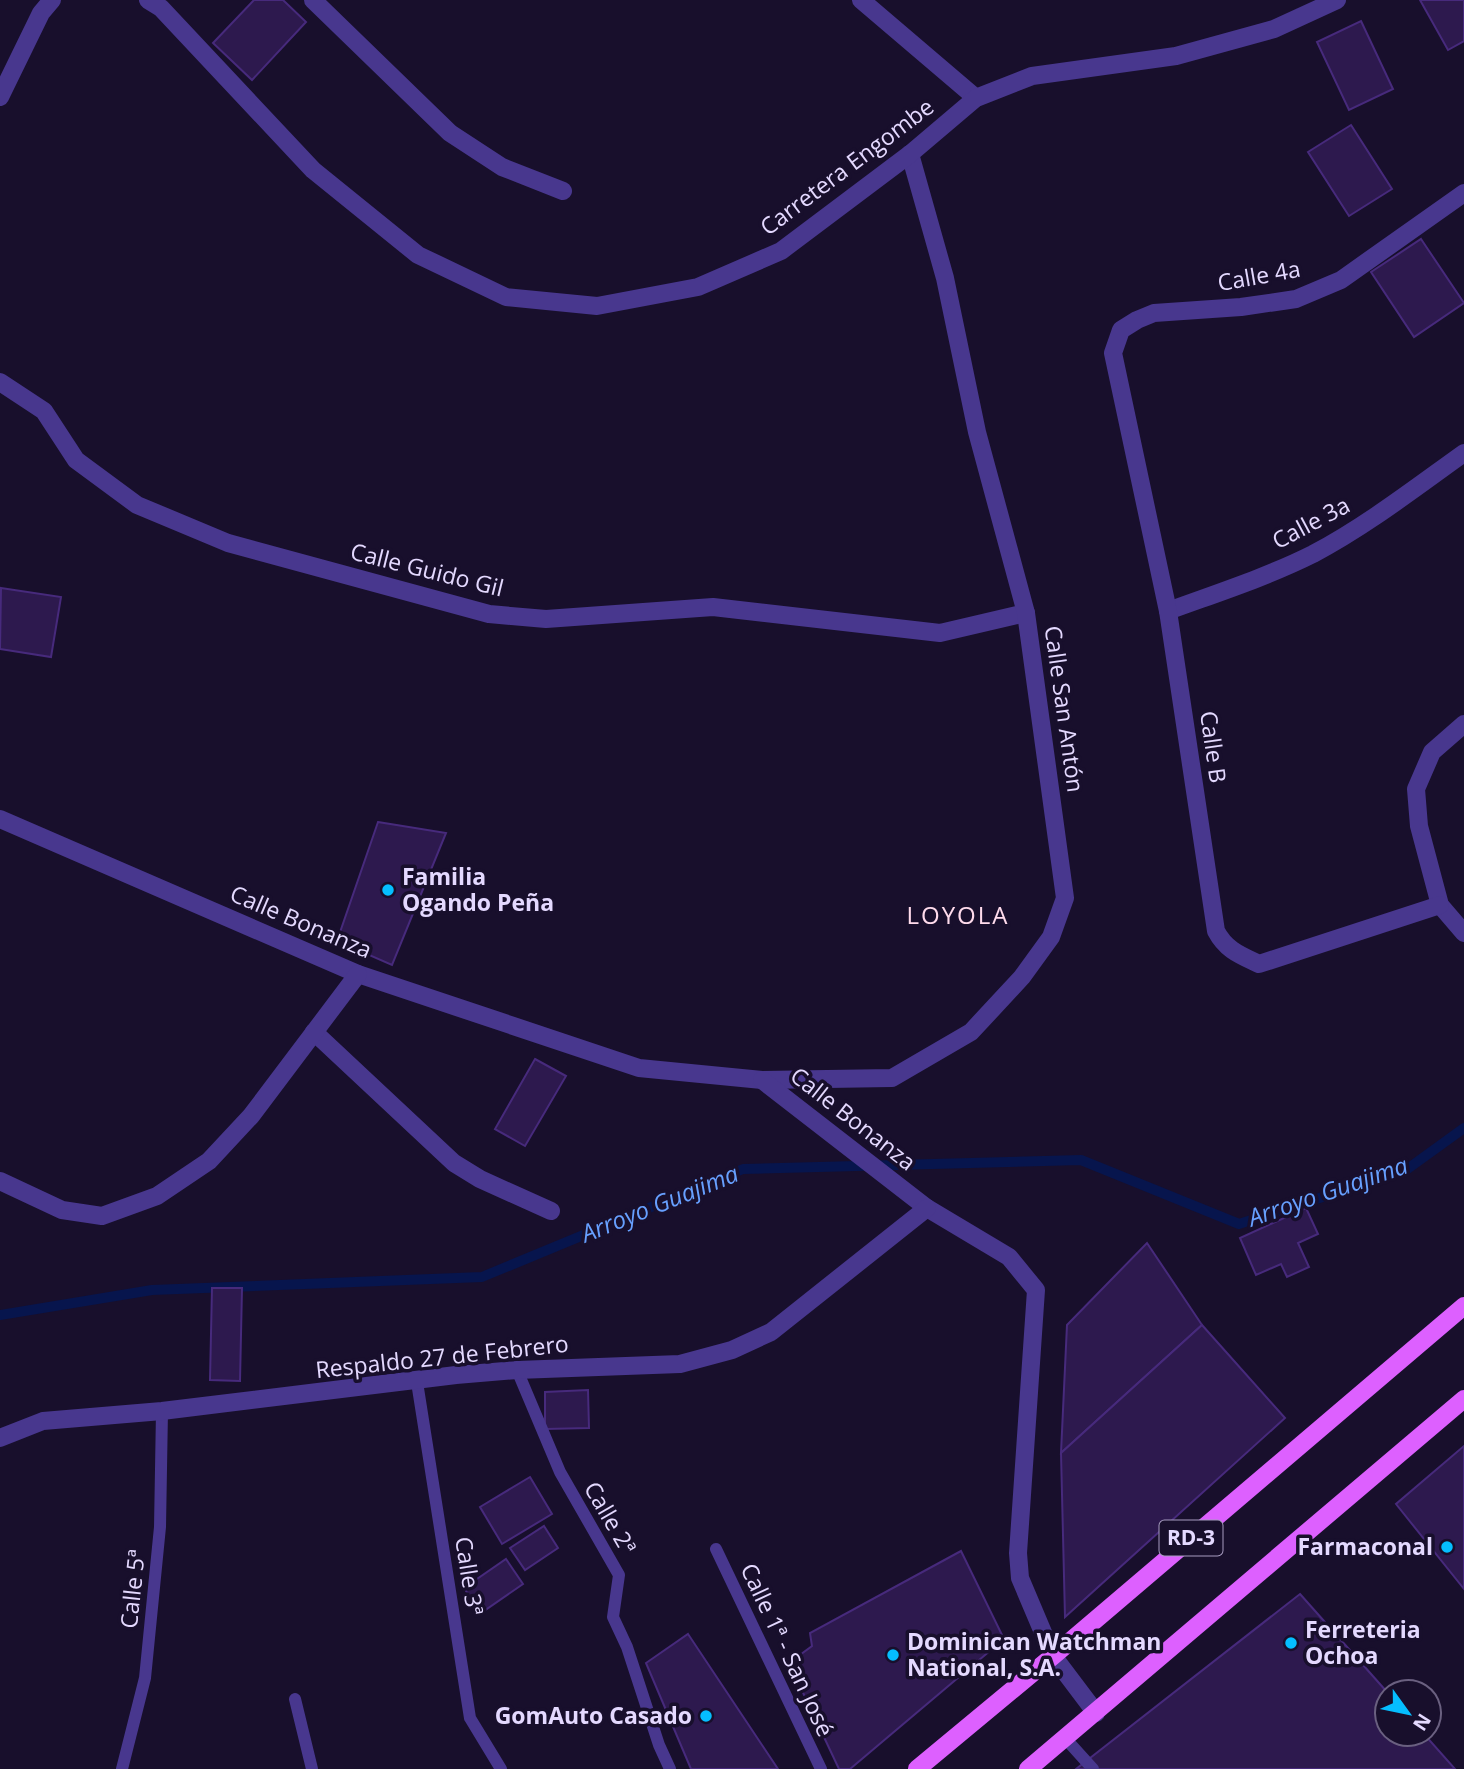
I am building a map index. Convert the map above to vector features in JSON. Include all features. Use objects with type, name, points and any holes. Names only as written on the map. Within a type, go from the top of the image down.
[{"type":"main road","name":"RD-3","points":[[916,1769],[1054,1656],[1464,1306]]},
{"type":"main road","points":[[1028,1769],[1464,1399]]},
{"type":"street","points":[[0,97],[41,13],[52,0]]},
{"type":"street","name":"Carretera Engombe","points":[[148,0],[161,8],[313,170],[418,255],[506,297],[597,306],[698,287],[781,251],[910,154],[976,98],[1032,76],[1176,56],[1274,29],[1337,0]]},
{"type":"street","points":[[861,0],[976,98]]},
{"type":"street","points":[[319,2],[450,133],[502,167],[563,191]]},
{"type":"street","name":"Calle San Antón","points":[[762,1080],[892,1078],[971,1032],[1022,977],[1051,937],[1065,898],[1026,613],[977,432],[945,278],[910,154]]},
{"type":"street","name":"Calle 4a","points":[[1121,330],[1154,313],[1241,307],[1296,299],[1340,280],[1464,193]]},
{"type":"street","name":"Calle B","points":[[1121,330],[1112,353],[1168,611],[1216,931],[1223,945],[1259,964],[1440,905]]},
{"type":"street","name":"Calle Guido Gil","points":[[0,382],[44,411],[76,460],[137,505],[228,543],[489,614],[546,619],[713,607],[940,633],[1026,613]]},
{"type":"street","name":"Calle 3a","points":[[1168,611],[1252,580],[1313,553],[1376,516],[1464,453]]},
{"type":"street","points":[[1464,724],[1432,752],[1416,789],[1419,826],[1440,905],[1464,933]]},
{"type":"street","name":"Calle Bonanza","points":[[0,819],[358,974],[639,1068],[762,1080],[927,1208],[1009,1257],[1036,1290],[1018,1553],[1020,1578],[1054,1656],[1096,1713]]},
{"type":"street","points":[[0,1181],[62,1210],[102,1216],[158,1196],[209,1161],[251,1116],[358,974]]},
{"type":"street","points":[[314,1032],[454,1163],[480,1179],[551,1211]]},
{"type":"street","name":"Respaldo 27 de Febrero","points":[[0,1438],[43,1421],[162,1411],[456,1375],[680,1364],[732,1350],[771,1332],[927,1208]]},
{"type":"lane","name":"Calle 2ª","points":[[517,1370],[560,1472],[619,1575],[613,1617],[627,1647],[659,1745],[670,1769]]},
{"type":"lane","name":"Calle 3ª","points":[[417,1381],[470,1718],[501,1769]]},
{"type":"lane","name":"Calle 5ª","points":[[122,1769],[145,1678],[160,1527],[162,1411]]},
{"type":"lane","name":"Calle 1ª - San José","points":[[716,1549],[821,1769]]},
{"type":"lane","points":[[296,1699],[312,1769]]},
{"type":"lane","points":[[1065,1738],[1093,1769]]},
{"type":"building","points":[[254,0],[283,0],[306,22],[252,80],[213,43]]},
{"type":"building","points":[[1420,0],[1464,0],[1464,41],[1448,50]]},
{"type":"building","points":[[1361,21],[1393,89],[1349,110],[1317,42]]},
{"type":"building","points":[[1351,125],[1392,189],[1349,216],[1308,152]]},
{"type":"building","points":[[1421,239],[1464,303],[1414,337],[1371,272]]},
{"type":"building","points":[[1,588],[61,597],[51,657],[0,649]]},
{"type":"building","name":"Familia Ogando Peña","points":[[378,822],[446,833],[392,965],[337,941]]},
{"type":"building","points":[[535,1059],[566,1076],[525,1146],[495,1129]]},
{"type":"building","points":[[1306,1208],[1318,1234],[1298,1243],[1309,1267],[1287,1277],[1281,1264],[1256,1275],[1240,1238]]},
{"type":"building","points":[[1147,1243],[1202,1325],[1061,1453],[1067,1325]]},
{"type":"building","points":[[212,1288],[242,1288],[240,1381],[210,1380]]},
{"type":"building","points":[[1202,1325],[1285,1418],[1065,1617],[1061,1453]]},
{"type":"building","points":[[588,1390],[589,1428],[545,1429],[545,1392]]},
{"type":"building","name":"Farmaconal","points":[[1464,1446],[1464,1589],[1396,1504]]},
{"type":"building","points":[[530,1477],[552,1514],[502,1544],[480,1507]]},
{"type":"building","points":[[544,1526],[558,1548],[525,1570],[510,1548]]},
{"type":"building","name":"Dominican Watchman National, S.A.","points":[[961,1551],[1004,1639],[850,1769],[839,1769],[789,1663],[812,1646],[810,1633]]},
{"type":"building","points":[[506,1559],[523,1584],[481,1613],[464,1588]]},
{"type":"building","name":"Ferreteria Ochoa","points":[[1300,1594],[1375,1678],[1373,1748],[1436,1748],[1455,1769],[1076,1769]]},
{"type":"building","name":"GomAuto Casado","points":[[688,1634],[778,1769],[691,1769],[646,1663]]},
{"type":"waterway","name":"Arroyo Guajima","points":[[0,1315],[152,1290],[482,1277],[743,1169],[1081,1160],[1239,1224],[1406,1170],[1464,1128]]},
{"type":"place","name":"Familia Ogando Peña","points":[[388,890]]},
{"type":"place","name":"Farmaconal","points":[[1447,1547]]},
{"type":"place","name":"Ferreteria Ochoa","points":[[1291,1643]]},
{"type":"place","name":"Dominican Watchman National, S.A.","points":[[893,1655]]},
{"type":"place","name":"GomAuto Casado","points":[[706,1716]]},
{"type":"district","name":"LOYOLA","points":[[958,916]]}]
